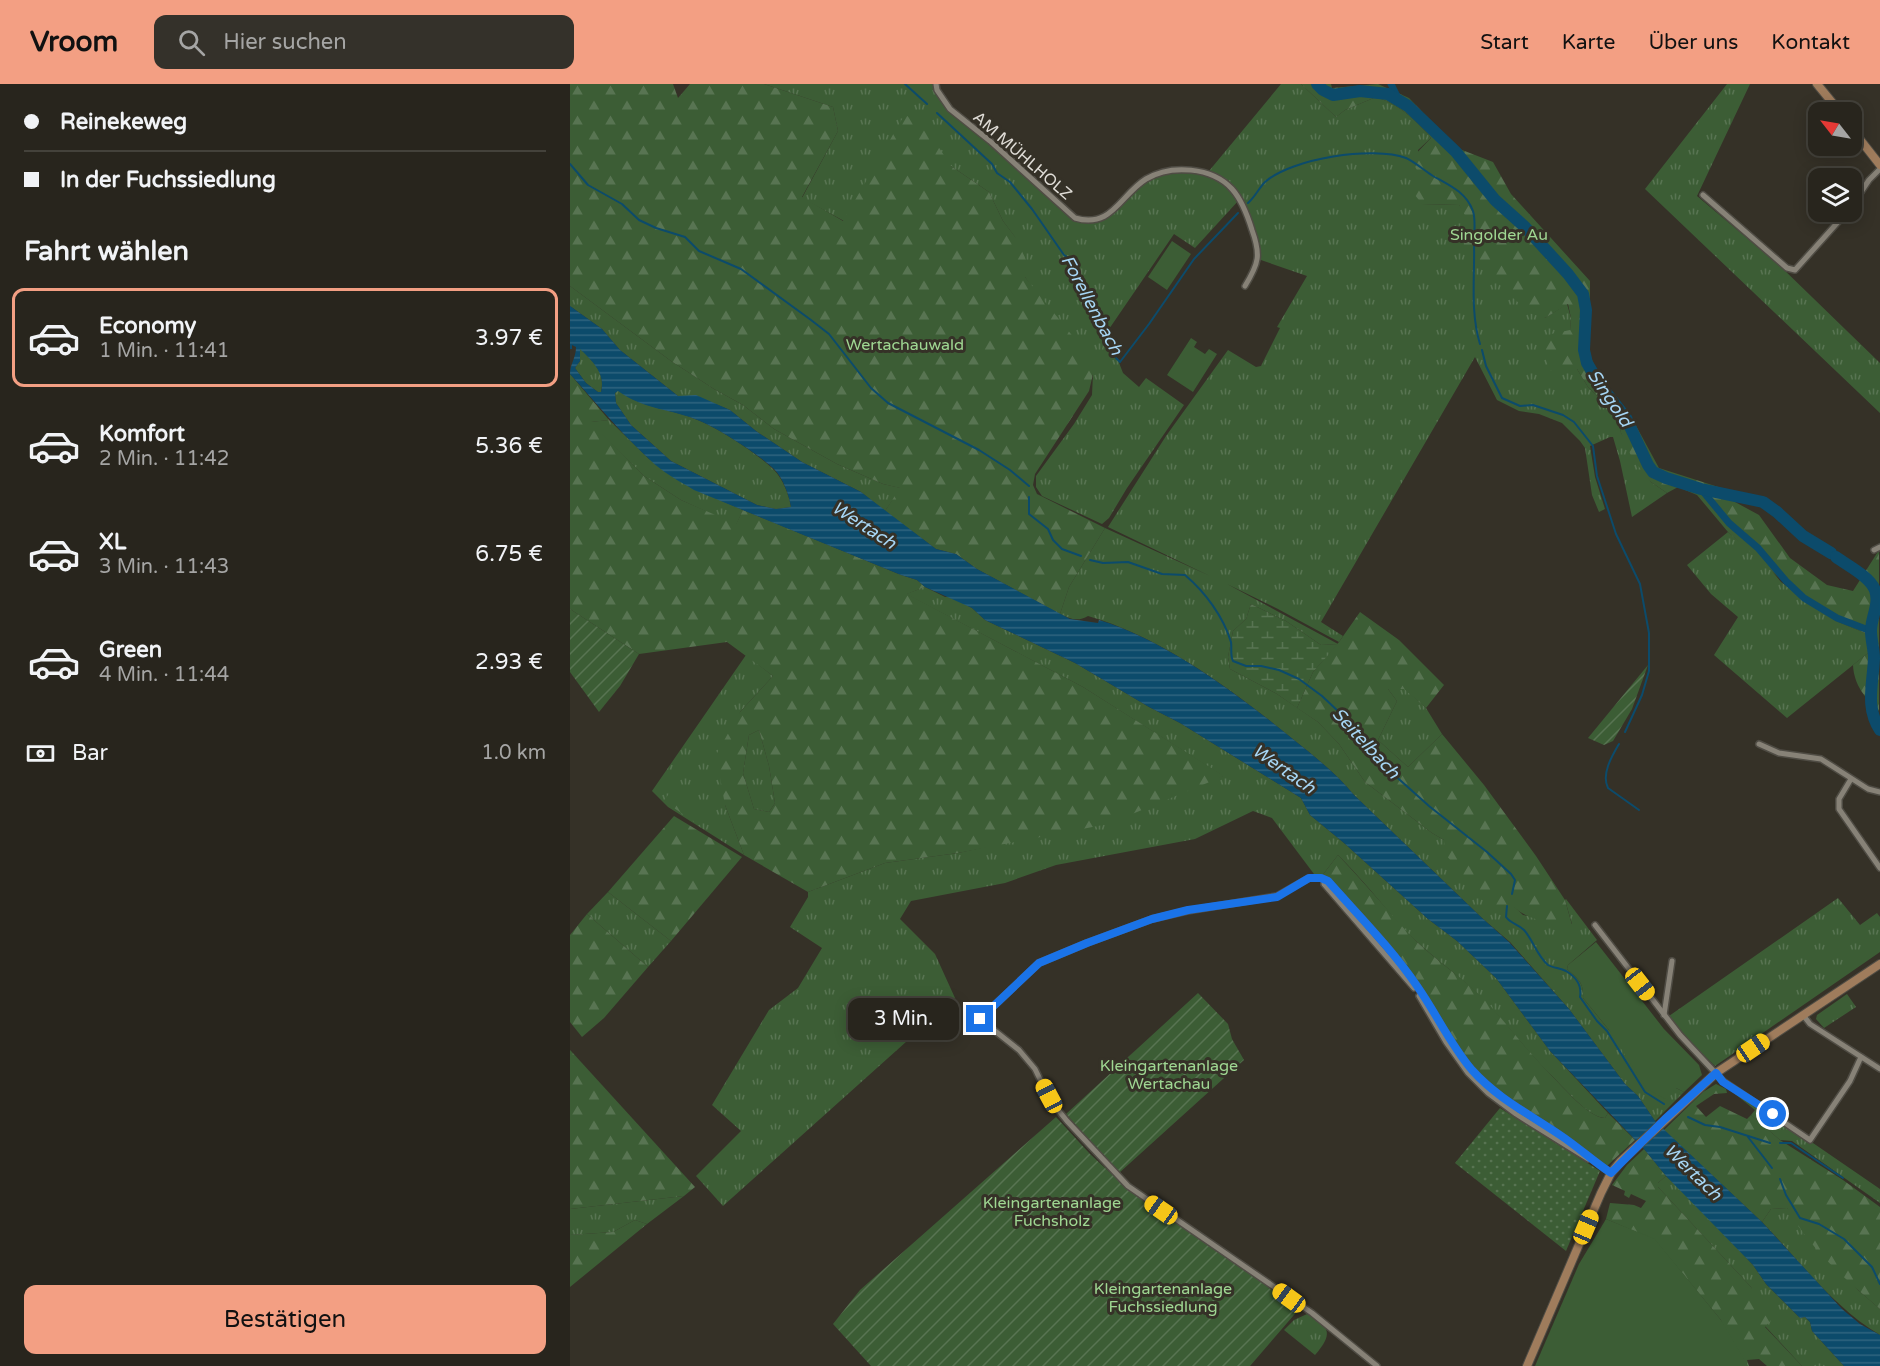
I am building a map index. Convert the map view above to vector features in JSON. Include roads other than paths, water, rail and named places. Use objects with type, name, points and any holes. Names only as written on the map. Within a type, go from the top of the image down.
[{"type":"street","name":"AM MÜHLHOLZ","points":[[936,84],[937,90],[950,109],[990,141],[1075,218],[1091,221],[1107,215],[1146,179],[1170,170],[1196,171],[1221,181],[1232,189],[1239,200],[1257,246],[1258,259],[1255,270],[1245,286]]},
{"type":"street","points":[[1816,84],[1831,102]]},
{"type":"street","points":[[1862,143],[1880,167],[1862,190]]},
{"type":"street","points":[[1703,195],[1787,268],[1796,270],[1838,222]]},
{"type":"street","points":[[1759,744],[1779,753],[1821,759],[1868,789],[1880,792]]},
{"type":"street","points":[[1851,779],[1839,799],[1839,808],[1880,868]]},
{"type":"street","points":[[1377,1366],[1312,1313],[1128,1186],[1050,1100],[1035,1069],[1019,1050],[980,1019],[1039,963],[1087,943],[1152,919],[1188,910],[1277,897],[1309,878],[1321,878],[1328,881],[1397,959],[1472,1069],[1499,1095],[1560,1135],[1611,1173]]},
{"type":"street","points":[[1595,925],[1680,1035],[1723,1082],[1810,1140],[1850,1081],[1862,1057]]},
{"type":"street","points":[[1664,1015],[1672,961]]},
{"type":"street","points":[[1527,1366],[1611,1173],[1665,1119],[1716,1073],[1880,964]]},
{"type":"street","points":[[1803,1016],[1810,1024],[1880,1069]]},
{"type":"water","name":"Wertach","points":[[570,306],[602,329],[620,350],[678,396],[696,395],[730,410],[756,431],[802,462],[861,492],[936,549],[956,554],[977,569],[1070,619],[1098,623],[1099,620],[1124,629],[1176,655],[1273,723],[1318,759],[1509,942],[1569,1009],[1655,1121],[1762,1222],[1842,1309],[1860,1324],[1880,1335],[1880,1366],[1844,1366],[1812,1331],[1810,1322],[1805,1317],[1800,1318],[1766,1284],[1753,1265],[1666,1176],[1644,1149],[1550,1051],[1496,978],[1457,941],[1428,919],[1310,815],[1301,798],[1180,723],[1075,663],[985,620],[972,608],[925,587],[917,580],[694,490],[677,480],[659,468],[638,449],[570,374],[576,347],[572,345],[570,349]],"holes":[[[580,349],[600,373],[601,392],[586,383],[575,368],[580,361]],[[618,391],[648,406],[700,421],[749,450],[774,469],[780,477],[791,507],[776,509],[757,505],[671,461],[631,425],[616,403],[615,393]]]},
{"type":"waterway","name":"Forellenbach","points":[[905,84],[927,104]]},
{"type":"waterway","name":"Singold","points":[[1317,84],[1333,95],[1360,91],[1388,94],[1408,106],[1456,152],[1495,200],[1525,227],[1568,274],[1583,294],[1586,310],[1584,350],[1587,363],[1600,385],[1626,418],[1653,472],[1701,489],[1763,502],[1803,536],[1831,553]]},
{"type":"waterway","points":[[1391,84],[1399,100]]},
{"type":"waterway","name":"Forellenbach","points":[[937,113],[992,164],[997,173],[1010,182],[1064,255],[1070,259],[1075,278],[1120,362],[1194,259],[1238,213]]},
{"type":"waterway","points":[[1248,203],[1265,182],[1277,174],[1294,166],[1333,156],[1374,153],[1406,158],[1413,162],[1456,190],[1466,199],[1473,211],[1475,223],[1474,307],[1480,344]]},
{"type":"waterway","points":[[570,164],[588,185],[622,204],[639,220],[685,237],[699,251],[741,269],[811,320],[829,334],[871,388],[888,403],[979,450],[1010,470],[1029,486]]},
{"type":"waterway","name":"Forellenbach","points":[[1482,350],[1486,366],[1502,398],[1520,406],[1533,405],[1563,415],[1574,422],[1593,446],[1597,476],[1616,534],[1640,584],[1649,633],[1649,671],[1642,695],[1625,732]]},
{"type":"waterway","points":[[1701,489],[1729,523],[1758,548],[1804,598],[1837,618],[1871,631]]},
{"type":"waterway","points":[[1029,497],[1029,514],[1048,529],[1053,540],[1062,549],[1081,556]]},
{"type":"waterway","name":"Singold","points":[[1836,557],[1863,576],[1875,590],[1876,605],[1871,626],[1874,658],[1871,704],[1880,730]]},
{"type":"waterway","name":"Seitelbach","points":[[1090,560],[1103,563],[1128,562],[1162,574],[1185,575],[1200,589],[1218,614],[1228,632],[1233,661],[1246,666],[1261,666],[1279,670],[1299,679],[1322,696],[1357,729],[1382,764],[1511,874],[1515,880],[1512,894]]},
{"type":"waterway","name":"Forellenbach","points":[[1619,744],[1608,765],[1606,783],[1608,788],[1639,810]]},
{"type":"waterway","points":[[1507,906],[1506,917],[1524,930],[1544,961],[1573,976],[1579,986],[1580,997],[1607,1031],[1645,1092],[1664,1104]]},
{"type":"waterway","points":[[1688,1117],[1705,1125],[1720,1127],[1770,1143]]},
{"type":"waterway","name":"Seitelbach","points":[[1748,1137],[1772,1168]]},
{"type":"waterway","points":[[1780,1143],[1791,1143],[1843,1178]]},
{"type":"waterway","name":"Seitelbach","points":[[1780,1179],[1786,1195],[1800,1218],[1819,1224],[1844,1239],[1872,1267],[1880,1284]]},
{"type":"park label","name":"Singolder Au","points":[[1499,234]]},
{"type":"park label","name":"Wertachauwald","points":[[905,344]]},
{"type":"park label","name":"Kleingartenanlage Wertachau","points":[[1169,1074]]},
{"type":"park label","name":"Kleingartenanlage Fuchsholz","points":[[1052,1211]]},
{"type":"park label","name":"Kleingartenanlage Fuchssiedlung","points":[[1163,1297]]}]
